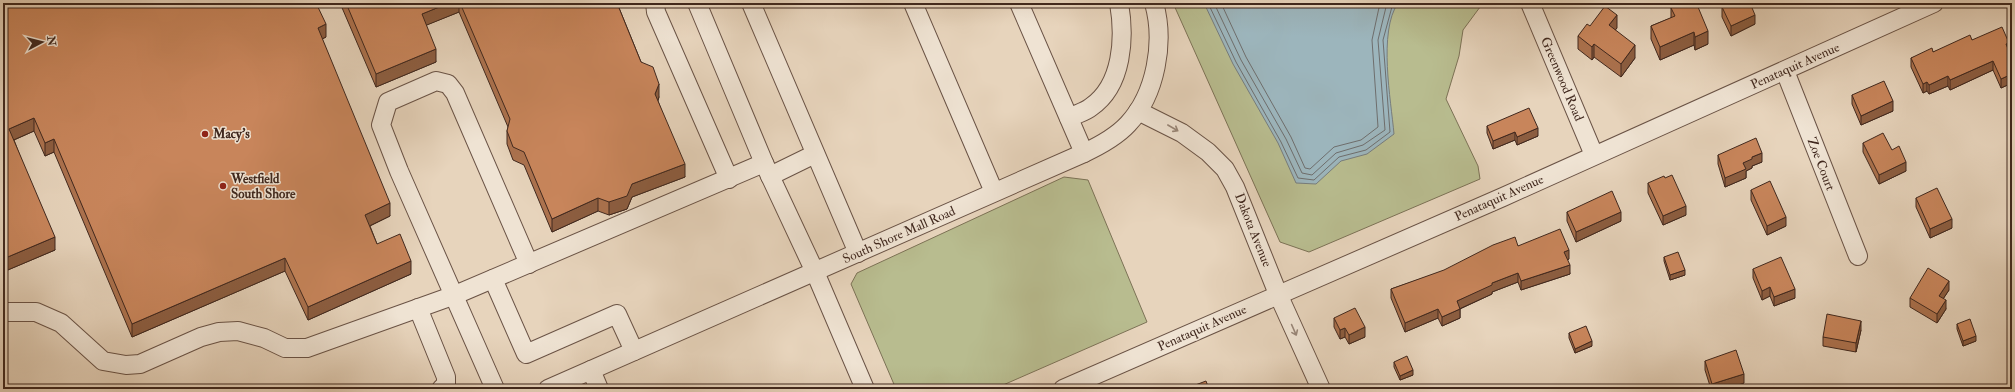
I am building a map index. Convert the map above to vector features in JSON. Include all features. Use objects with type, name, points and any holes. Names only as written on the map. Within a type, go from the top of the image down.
[{"type":"street","points":[[655,3],[656,12],[729,179]]},
{"type":"street","points":[[697,3],[767,170],[815,272],[865,389]]},
{"type":"street","points":[[751,3],[858,253]]},
{"type":"street","points":[[913,3],[994,192]]},
{"type":"street","points":[[1019,3],[1084,153]]},
{"type":"street","points":[[1069,118],[1091,107],[1107,92],[1117,71],[1122,21],[1119,3]]},
{"type":"street","name":"South Shore Mall Road","points":[[549,389],[1084,153],[1104,142],[1126,126],[1138,111],[1149,89],[1158,52],[1159,33],[1154,3]]},
{"type":"street","name":"Greenwood Road","points":[[1530,3],[1594,155]]},
{"type":"street","name":"Penataquit Avenue","points":[[1063,389],[1785,71],[1898,10],[1934,3]]},
{"type":"street","name":"Zoe Court","points":[[1785,71],[1858,256]]},
{"type":"street","points":[[495,389],[455,295],[399,171],[381,125],[388,102],[436,81],[448,84],[455,93],[529,264]]},
{"type":"street","name":"Dakota Avenue","points":[[1138,111],[1182,133],[1208,152],[1225,169],[1235,187],[1278,294],[1321,389]]},
{"type":"street","points":[[3,312],[36,312],[61,323],[104,361],[126,365],[140,364],[202,337],[219,332],[238,331],[264,338],[286,348],[307,348],[455,295],[729,179],[767,170],[815,154]]},
{"type":"street","points":[[493,279],[526,354],[617,314],[634,351]]},
{"type":"street","points":[[418,308],[446,377],[446,384],[441,389]]},
{"type":"street","points":[[591,370],[599,389]]},
{"type":"green space","points":[[1173,3],[1483,3],[1463,30],[1459,56],[1446,99],[1478,166],[1480,179],[1309,252],[1280,242]]},
{"type":"green space","points":[[1064,177],[1088,180],[1147,322],[994,389],[896,389],[851,284],[857,273]]},
{"type":"water","points":[[1204,3],[1398,3],[1392,16],[1387,48],[1387,67],[1394,134],[1367,154],[1341,161],[1316,184],[1296,183],[1278,143],[1233,64]]},
{"type":"building","name":"Westfield South Shore","points":[[3,3],[316,3],[326,24],[318,28],[390,203],[365,215],[377,244],[400,234],[411,261],[308,307],[285,258],[132,324],[54,139],[45,143],[34,118],[9,129],[55,237],[3,259]]},
{"type":"building","points":[[346,3],[449,3],[422,14],[436,49],[376,74]]},
{"type":"building","points":[[460,3],[617,3],[641,62],[653,67],[659,84],[655,94],[685,164],[632,184],[627,196],[609,202],[598,198],[552,219],[524,152],[513,147],[507,131],[510,119]]},
{"type":"building","points":[[1683,3],[1695,3],[1708,31],[1695,37],[1694,32],[1660,47],[1651,26],[1675,16],[1671,8]]},
{"type":"building","points":[[1732,3],[1750,3],[1755,15],[1731,26],[1722,7]]},
{"type":"building","points":[[1605,6],[1617,15],[1609,25],[1635,45],[1621,64],[1594,44],[1592,47],[1578,36],[1587,24],[1590,26]]},
{"type":"building","points":[[2002,27],[2009,43],[2006,44],[2012,59],[2012,74],[2001,79],[1993,61],[1950,80],[1948,76],[1929,85],[1927,82],[1923,84],[1911,58],[1932,48],[1933,52],[1970,35],[1972,40]]},
{"type":"building","points":[[1884,81],[1893,101],[1861,116],[1852,95]]},
{"type":"building","points":[[1529,108],[1538,128],[1517,137],[1515,132],[1493,141],[1487,126]]},
{"type":"building","points":[[1883,133],[1892,150],[1899,146],[1906,162],[1879,175],[1863,143]]},
{"type":"building","points":[[1756,138],[1762,153],[1743,163],[1746,169],[1725,178],[1718,155]]},
{"type":"building","points":[[1672,175],[1686,206],[1663,216],[1648,183],[1664,176],[1665,178]]},
{"type":"building","points":[[1770,181],[1786,217],[1767,226],[1751,190]]},
{"type":"building","points":[[1937,188],[1952,219],[1930,229],[1916,198]]},
{"type":"building","points":[[1612,191],[1621,212],[1576,232],[1567,212]]},
{"type":"building","points":[[1560,229],[1569,250],[1564,252],[1570,265],[1521,281],[1518,273],[1492,283],[1492,285],[1457,301],[1460,309],[1442,317],[1438,309],[1405,323],[1391,289],[1444,270],[1493,245],[1515,237],[1518,246]]},
{"type":"building","points":[[1678,252],[1685,270],[1670,275],[1664,257]]},
{"type":"building","points":[[1781,257],[1795,289],[1774,297],[1770,287],[1762,291],[1753,269]]},
{"type":"building","points":[[1928,268],[1949,281],[1939,296],[1946,300],[1937,314],[1910,298]]},
{"type":"building","points":[[1355,308],[1365,327],[1349,335],[1345,328],[1340,330],[1334,318]]},
{"type":"building","points":[[1827,314],[1861,321],[1856,343],[1823,337]]},
{"type":"building","points":[[1970,319],[1976,336],[1963,341],[1957,324]]},
{"type":"building","points":[[1586,326],[1592,341],[1575,349],[1569,333]]},
{"type":"building","points":[[1736,350],[1744,374],[1712,384],[1705,361]]},
{"type":"building","points":[[1407,356],[1413,370],[1400,376],[1394,362]]},
{"type":"building","points":[[1206,381],[1209,389],[1191,389],[1190,387]]},
{"type":"place","name":"Macy's","points":[[205,134]]},
{"type":"place","name":"Westfield South Shore","points":[[223,186]]}]
